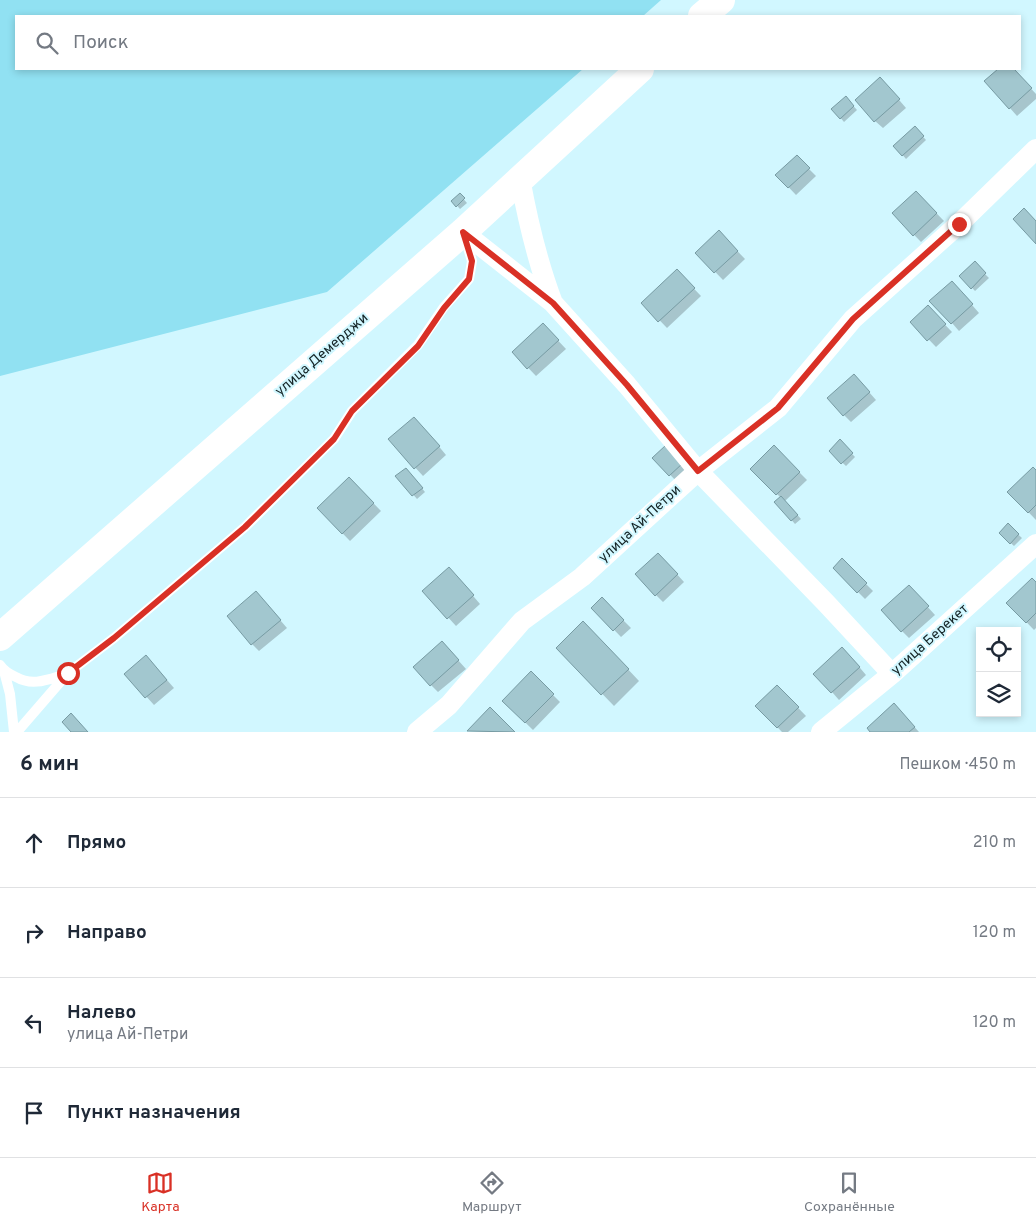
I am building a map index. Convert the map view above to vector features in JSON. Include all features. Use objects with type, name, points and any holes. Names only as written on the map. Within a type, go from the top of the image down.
[{"type":"main road","points":[[703,15],[721,0]]},
{"type":"main road","name":"улица Демерджи","points":[[0,637],[463,232],[639,70]]},
{"type":"street","name":"улица Ай-Петри","points":[[418,732],[449,705],[522,621],[582,577],[698,471],[778,408],[853,319],[959,224],[1036,149]]},
{"type":"street","points":[[520,178],[527,219],[540,270],[553,303]]},
{"type":"street","points":[[463,232],[553,303],[627,385],[698,471],[892,674]]},
{"type":"street","name":"улица Берекет","points":[[821,732],[892,674],[1036,544]]},
{"type":"lane","points":[[15,732],[68,673],[114,638],[245,527],[334,439],[352,411],[418,346],[444,308],[469,279],[472,261],[463,232]]},
{"type":"lane","points":[[2,668],[24,682],[38,683],[68,673]]},
{"type":"lane","points":[[2,668],[10,694],[15,732]]},
{"type":"shaded area","points":[[0,0],[661,0],[644,15],[15,15],[15,70],[582,70],[327,292],[0,376]]},
{"type":"building","points":[[997,70],[1015,70],[1032,88],[1009,109],[984,81]]},
{"type":"building","points":[[880,77],[900,99],[874,122],[855,100]]},
{"type":"building","points":[[846,96],[854,106],[840,119],[831,109]]},
{"type":"building","points":[[915,126],[924,136],[902,156],[893,146]]},
{"type":"building","points":[[797,155],[810,168],[788,188],[775,175]]},
{"type":"building","points":[[916,191],[937,213],[913,236],[892,213]]},
{"type":"building","points":[[460,193],[465,198],[456,207],[451,201]]},
{"type":"building","points":[[1024,208],[1036,221],[1036,244],[1013,219]]},
{"type":"building","points":[[719,230],[738,251],[714,273],[695,253]]},
{"type":"building","points":[[975,261],[986,273],[971,289],[959,276]]},
{"type":"building","points":[[677,269],[695,288],[658,322],[641,303]]},
{"type":"building","points":[[952,281],[973,304],[951,324],[929,301]]},
{"type":"building","points":[[928,305],[946,324],[927,341],[910,322]]},
{"type":"building","points":[[543,323],[559,340],[527,369],[512,352]]},
{"type":"building","points":[[854,374],[870,392],[843,416],[827,398]]},
{"type":"building","points":[[414,417],[440,446],[414,469],[388,439]]},
{"type":"building","points":[[840,439],[853,453],[841,464],[829,451]]},
{"type":"building","points":[[666,445],[683,463],[669,476],[652,458]]},
{"type":"building","points":[[774,445],[800,472],[776,495],[750,469]]},
{"type":"building","points":[[1033,467],[1036,470],[1036,505],[1028,513],[1007,492]]},
{"type":"building","points":[[406,468],[423,488],[412,496],[395,476]]},
{"type":"building","points":[[349,477],[374,503],[342,534],[317,508]]},
{"type":"building","points":[[781,496],[798,515],[791,521],[774,502]]},
{"type":"building","points":[[1008,523],[1019,534],[1010,544],[999,533]]},
{"type":"building","points":[[658,553],[678,574],[655,596],[635,574]]},
{"type":"building","points":[[842,558],[867,583],[857,593],[833,568]]},
{"type":"building","points":[[449,567],[474,595],[447,619],[422,591]]},
{"type":"building","points":[[1032,578],[1036,582],[1036,613],[1026,623],[1006,603]]},
{"type":"building","points":[[909,585],[929,606],[901,632],[881,610]]},
{"type":"building","points":[[256,591],[281,620],[251,645],[227,616]]},
{"type":"building","points":[[602,597],[624,620],[613,631],[591,608]]},
{"type":"building","points":[[583,621],[629,669],[601,695],[556,648]]},
{"type":"building","points":[[442,641],[459,660],[430,686],[413,667]]},
{"type":"building","points":[[842,647],[860,667],[831,693],[813,674]]},
{"type":"building","points":[[146,655],[167,680],[145,698],[124,674]]},
{"type":"building","points":[[531,671],[554,694],[525,723],[502,701]]},
{"type":"building","points":[[777,685],[799,707],[777,728],[755,706]]},
{"type":"building","points":[[894,703],[915,727],[909,732],[870,732],[867,728]]},
{"type":"building","points":[[490,707],[515,732],[467,731]]},
{"type":"building","points":[[71,713],[88,732],[71,732],[62,722]]},
{"type":"route","points":[[68,673],[114,638],[245,527],[334,439],[352,411],[418,346],[444,308],[469,279],[472,261],[463,232],[553,303],[627,385],[698,471],[778,408],[853,319],[959,224]]}]
